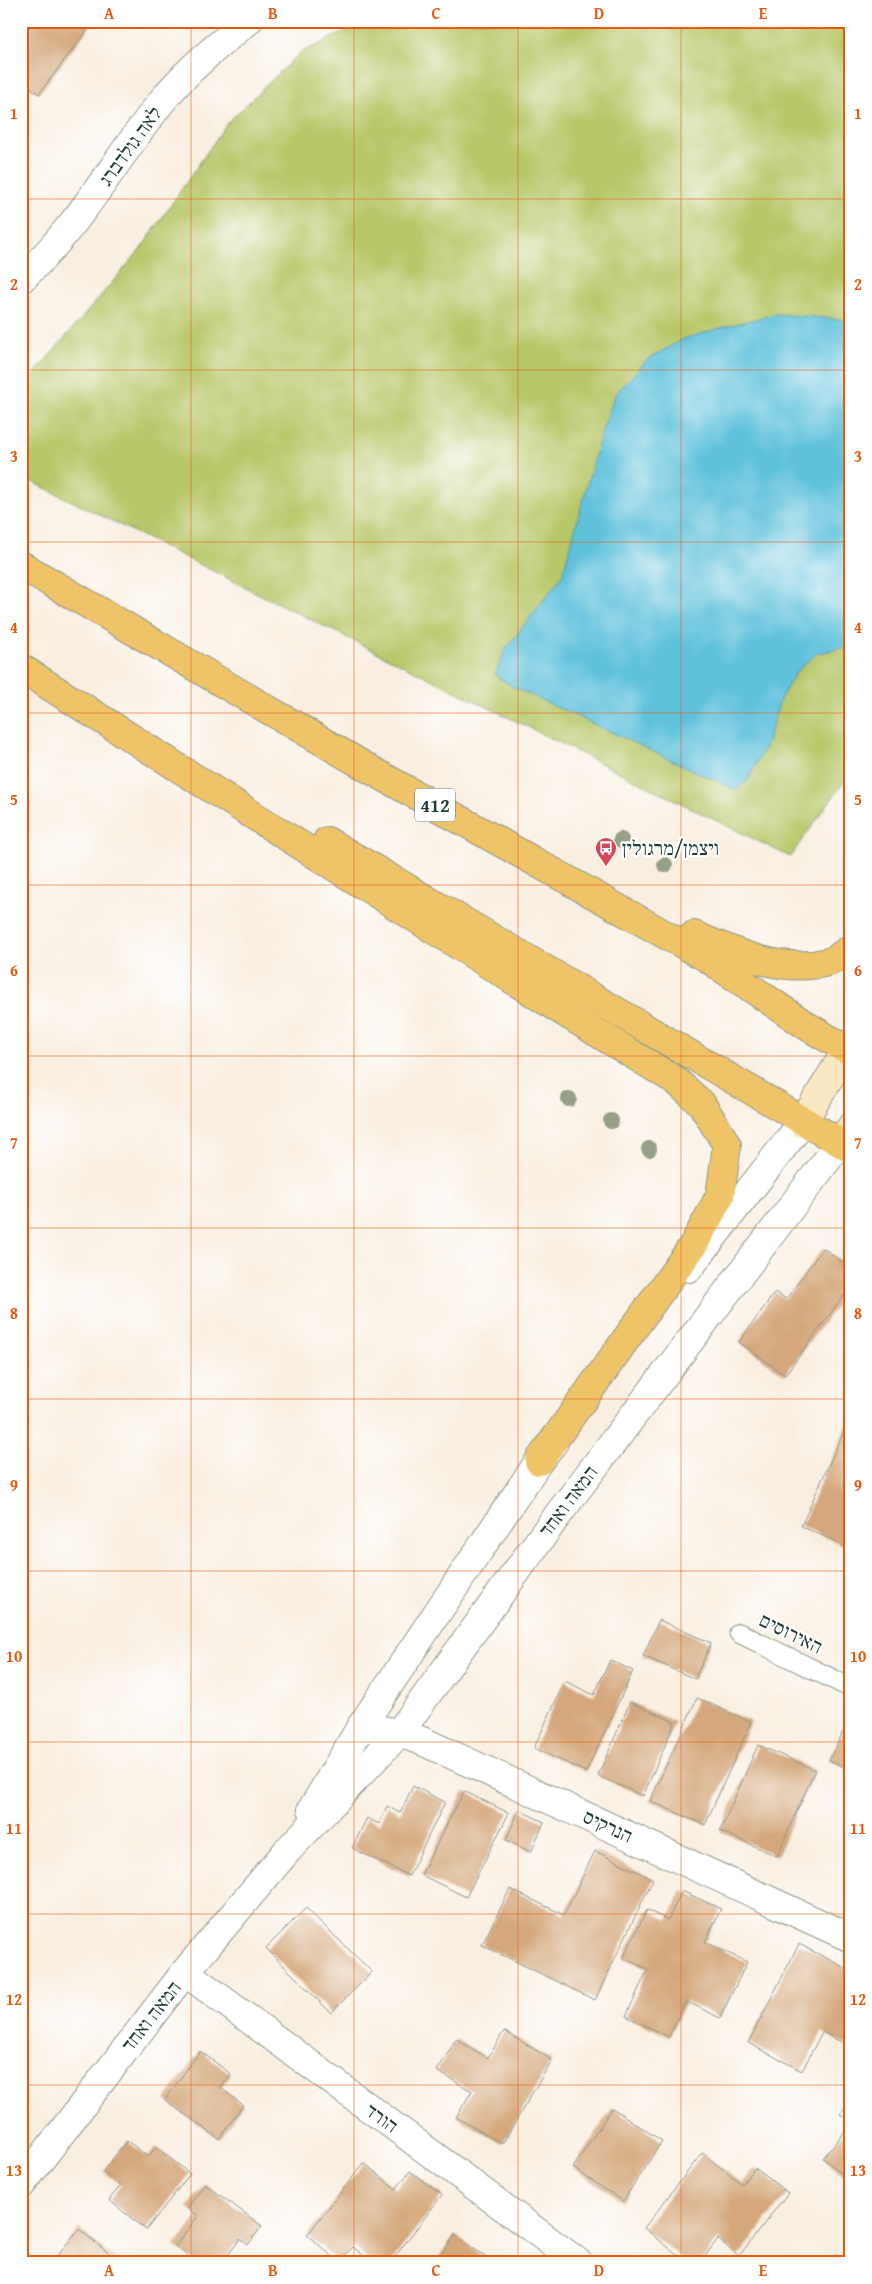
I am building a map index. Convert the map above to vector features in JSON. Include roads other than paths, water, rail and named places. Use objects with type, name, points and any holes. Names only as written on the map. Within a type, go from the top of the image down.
[{"type":"main road","name":"412","points":[[21,565],[374,771],[707,958],[807,1026],[849,1048]]},
{"type":"main road","points":[[21,663],[494,938],[802,1123],[847,1140]]},
{"type":"main road","points":[[21,668],[562,1011],[676,1081],[701,1103],[727,1145],[720,1196],[694,1244],[539,1461]]},
{"type":"main road","points":[[564,878],[718,946],[770,963],[790,966],[830,962],[851,948]]},
{"type":"main road","points":[[802,1123],[849,1048]]},
{"type":"street","name":"לאה גולדברג","points":[[21,279],[68,231],[163,100],[216,47],[248,21]]},
{"type":"street","name":"המאה ואחד","points":[[287,1851],[362,1725],[539,1461],[802,1123]]},
{"type":"street","name":"המאה ואחד","points":[[21,2185],[185,1972],[287,1851],[399,1733],[554,1520],[847,1140]]},
{"type":"street","name":"הנרקיס","points":[[362,1725],[399,1733],[422,1741],[851,1938]]},
{"type":"street","name":"הורד","points":[[185,1972],[579,2263]]},
{"type":"lane","name":"האירוסים","points":[[739,1633],[851,1688]]},
{"type":"water","points":[[776,314],[851,320],[851,646],[816,654],[796,672],[781,698],[766,745],[748,780],[736,790],[513,687],[495,675],[505,650],[562,576],[602,431],[615,395],[647,360],[683,339]]},
{"type":"place","name":"ויצמן/מרגולין","points":[[606,867]]}]
